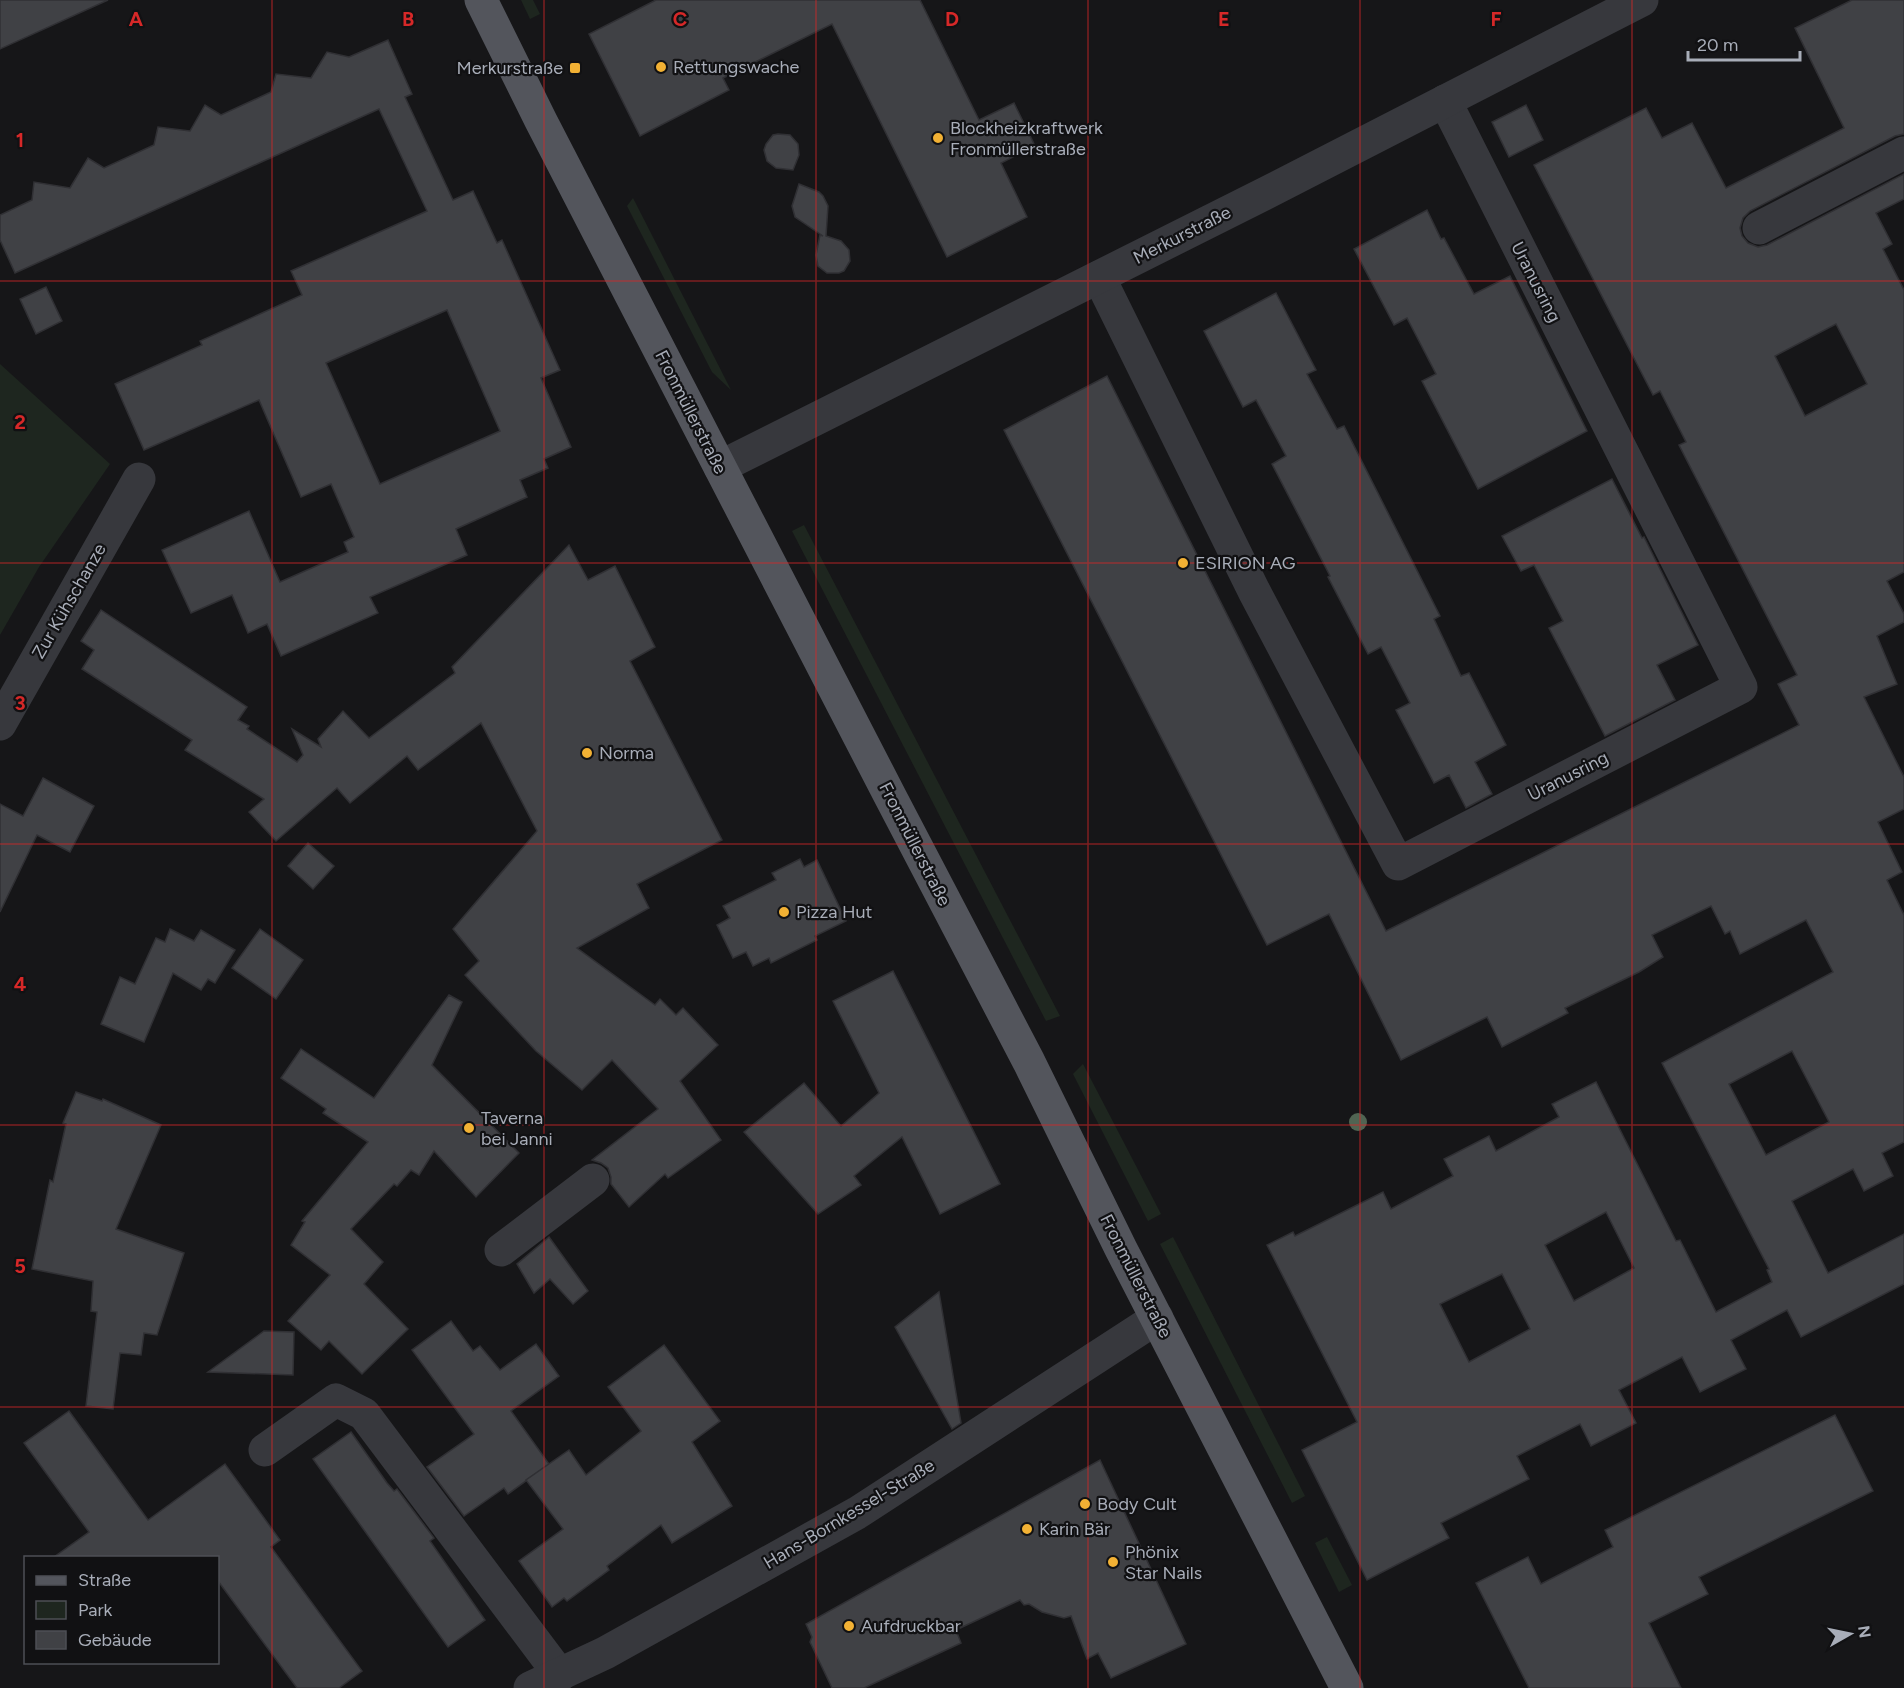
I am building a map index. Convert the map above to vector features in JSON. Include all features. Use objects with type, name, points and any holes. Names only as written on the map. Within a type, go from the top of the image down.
[{"type":"main road","name":"Fronmüllerstraße","points":[[481,0],[541,121],[1029,1062],[1157,1318],[1347,1688]]},
{"type":"street","name":"Merkurstraße","points":[[720,467],[1642,0]]},
{"type":"street","name":"Uranusring","points":[[1099,277],[1254,591],[1398,864],[1741,687],[1445,101]]},
{"type":"street","points":[[1759,228],[1904,153]]},
{"type":"street","name":"Zur Kühschanze","points":[[0,724],[139,479]]},
{"type":"street","points":[[501,1250],[593,1180]]},
{"type":"street","name":"Hans-Bornkessel-Straße","points":[[530,1688],[605,1653],[857,1513],[1157,1318]]},
{"type":"street","points":[[265,1450],[336,1400],[364,1414],[560,1675]]},
{"type":"green space","points":[[521,0],[533,0],[540,14],[530,19]]},
{"type":"green space","points":[[633,198],[731,390],[712,372],[627,206]]},
{"type":"green space","points":[[0,364],[110,464],[39,567],[0,635]]},
{"type":"green space","points":[[804,525],[1060,1016],[1046,1021],[792,531]]},
{"type":"green space","points":[[1083,1064],[1161,1214],[1148,1221],[1073,1074]]},
{"type":"green space","points":[[1173,1237],[1305,1496],[1292,1503],[1160,1244]]},
{"type":"green space","points":[[1327,1537],[1352,1585],[1339,1592],[1315,1543]]},
{"type":"building","points":[[0,0],[108,0],[0,49]]},
{"type":"building","name":"Blockheizkraftwerk Fronmüllerstraße","points":[[656,0],[920,0],[979,120],[1014,103],[1035,146],[1001,163],[1027,217],[947,257],[832,24],[723,78],[729,90],[640,136],[589,34]]},
{"type":"building","points":[[1852,0],[1904,0],[1904,134],[1895,136],[1750,211],[1743,218],[1740,228],[1742,236],[1748,243],[1758,247],[1767,245],[1904,174],[1904,199],[1876,213],[1892,244],[1883,249],[1904,290],[1904,572],[1887,581],[1904,614],[1904,622],[1877,636],[1897,684],[1864,697],[1904,777],[1904,809],[1878,822],[1902,872],[1887,880],[1904,915],[1904,1142],[1882,1153],[1893,1176],[1864,1191],[1853,1169],[1792,1201],[1828,1273],[1904,1234],[1904,1284],[1801,1337],[1787,1310],[1731,1340],[1746,1369],[1700,1392],[1682,1357],[1619,1390],[1636,1423],[1591,1446],[1580,1424],[1517,1456],[1529,1479],[1441,1523],[1449,1538],[1367,1580],[1302,1450],[1357,1422],[1267,1245],[1293,1232],[1295,1236],[1383,1192],[1391,1209],[1453,1176],[1444,1159],[1489,1136],[1496,1151],[1559,1117],[1552,1104],[1596,1082],[1676,1241],[1680,1240],[1716,1312],[1772,1282],[1767,1270],[1769,1269],[1662,1063],[1833,972],[1806,920],[1740,954],[1730,931],[1725,934],[1711,906],[1652,935],[1663,957],[1639,972],[1565,1008],[1568,1013],[1502,1047],[1487,1017],[1401,1060],[1329,914],[1267,945],[1004,430],[1107,376],[1386,931],[1799,725],[1778,684],[1797,675],[1679,445],[1686,442],[1660,391],[1653,395],[1534,165],[1646,108],[1662,138],[1692,123],[1726,188],[1844,128],[1795,28]],"holes":[[[1836,324],[1867,384],[1805,416],[1775,356]],[[1792,1051],[1829,1122],[1766,1155],[1729,1084]],[[1606,1212],[1634,1268],[1574,1301],[1545,1245]],[[1502,1274],[1530,1329],[1469,1362],[1440,1304]]]},
{"type":"building","points":[[388,40],[412,94],[405,97],[453,200],[473,191],[497,243],[502,240],[560,370],[541,378],[571,447],[544,459],[548,468],[520,480],[527,497],[456,529],[467,555],[370,597],[378,613],[281,656],[267,624],[248,633],[232,595],[191,613],[162,550],[249,511],[280,582],[348,552],[344,542],[354,537],[331,484],[301,497],[259,400],[144,450],[115,384],[202,345],[200,341],[302,295],[291,271],[427,211],[379,109],[15,273],[0,240],[0,215],[32,200],[34,182],[70,188],[88,158],[104,168],[154,145],[158,127],[190,131],[205,105],[221,115],[271,92],[276,74],[311,78],[327,52],[349,57]],"holes":[[[447,310],[500,431],[380,484],[326,363]]]},
{"type":"building","points":[[1526,105],[1543,140],[1509,157],[1492,122]]},
{"type":"building","points":[[773,135],[790,135],[798,144],[799,155],[793,170],[776,168],[767,161],[764,150],[766,144]]},
{"type":"building","points":[[799,184],[823,196],[828,206],[826,236],[841,241],[849,250],[850,261],[844,271],[827,273],[818,266],[816,255],[820,235],[823,236],[795,217],[792,206]]},
{"type":"building","points":[[1427,210],[1441,239],[1444,238],[1474,294],[1510,276],[1587,431],[1478,489],[1422,381],[1436,374],[1407,318],[1394,325],[1354,249]]},
{"type":"building","points":[[46,287],[62,321],[36,334],[20,299]]},
{"type":"building","points":[[1276,293],[1316,370],[1307,374],[1337,429],[1344,426],[1440,616],[1434,619],[1461,676],[1469,673],[1506,745],[1475,762],[1492,794],[1466,808],[1449,775],[1434,783],[1396,710],[1410,703],[1381,647],[1368,654],[1272,464],[1286,456],[1256,400],[1243,407],[1204,331]]},
{"type":"building","points":[[1612,479],[1698,645],[1657,665],[1675,700],[1605,736],[1549,628],[1563,621],[1534,565],[1521,571],[1502,536]]},
{"type":"building","points":[[569,545],[588,580],[615,566],[655,647],[630,661],[722,840],[637,884],[649,908],[577,948],[655,1005],[660,999],[676,1015],[683,1008],[718,1045],[680,1081],[721,1140],[668,1178],[665,1174],[629,1207],[611,1184],[608,1168],[592,1160],[658,1109],[612,1060],[582,1090],[536,1051],[465,975],[479,961],[453,929],[537,831],[481,723],[418,770],[407,756],[350,803],[337,788],[276,841],[249,812],[264,799],[185,750],[192,740],[82,669],[94,650],[81,641],[101,610],[247,707],[238,720],[249,726],[247,729],[297,762],[303,755],[292,729],[321,747],[318,739],[343,711],[369,738],[455,673],[452,667]]},
{"type":"building","points":[[43,778],[94,806],[70,852],[37,835],[0,912],[0,804],[23,816]]},
{"type":"building","points":[[308,843],[334,866],[313,889],[288,866]]},
{"type":"building","name":"Pizza Hut","points":[[800,859],[804,867],[817,860],[846,921],[815,936],[817,940],[771,963],[769,958],[753,966],[746,952],[733,958],[717,925],[730,918],[723,906],[776,880],[772,873]]},
{"type":"building","points":[[170,929],[194,941],[201,930],[235,950],[215,983],[208,979],[201,990],[173,973],[144,1042],[101,1024],[120,977],[135,984],[156,938],[165,942]]},
{"type":"building","points":[[260,929],[303,960],[276,999],[232,968]]},
{"type":"building","points":[[893,971],[1000,1184],[940,1214],[902,1137],[854,1176],[861,1185],[818,1214],[744,1132],[804,1083],[841,1126],[879,1093],[833,1001]]},
{"type":"building","points":[[449,995],[462,1002],[432,1065],[519,1153],[476,1197],[434,1151],[419,1175],[411,1170],[397,1186],[394,1184],[351,1229],[383,1262],[364,1284],[408,1329],[362,1374],[329,1341],[321,1350],[288,1321],[330,1275],[291,1245],[305,1222],[302,1221],[368,1142],[323,1113],[326,1109],[281,1078],[301,1049],[374,1098]]},
{"type":"building","points":[[76,1092],[102,1101],[103,1099],[161,1125],[116,1229],[184,1253],[157,1335],[144,1333],[141,1355],[120,1353],[113,1409],[86,1406],[97,1312],[91,1311],[93,1281],[32,1269],[50,1180],[53,1182],[66,1124],[63,1123]]},
{"type":"building","points":[[549,1237],[588,1291],[573,1304],[550,1279],[534,1293],[517,1264]]},
{"type":"building","points":[[939,1292],[961,1423],[952,1429],[895,1327]]},
{"type":"building","points":[[451,1321],[473,1351],[480,1346],[500,1370],[536,1344],[559,1376],[511,1411],[549,1464],[508,1494],[504,1488],[464,1516],[427,1467],[474,1434],[412,1350]]},
{"type":"building","points":[[264,1331],[294,1332],[293,1375],[208,1372]]},
{"type":"building","points":[[664,1345],[720,1421],[692,1442],[732,1506],[672,1543],[661,1525],[607,1566],[609,1570],[567,1601],[564,1598],[552,1607],[519,1561],[563,1529],[526,1480],[569,1450],[586,1475],[641,1431],[608,1387]]},
{"type":"building","points":[[69,1411],[148,1520],[225,1464],[280,1540],[271,1547],[362,1671],[339,1688],[297,1688],[219,1582],[219,1556],[55,1556],[89,1532],[24,1443]]},
{"type":"building","points":[[1835,1415],[1873,1491],[1699,1577],[1708,1594],[1649,1623],[1681,1688],[1529,1688],[1476,1583],[1528,1557],[1541,1584],[1613,1547],[1605,1530]]},
{"type":"building","points":[[351,1432],[387,1483],[394,1491],[397,1489],[434,1538],[430,1541],[485,1620],[448,1647],[313,1459]]},
{"type":"building","points":[[1100,1460],[1186,1644],[1111,1678],[1098,1653],[1087,1659],[1071,1616],[1064,1618],[1042,1612],[1029,1604],[1024,1605],[1020,1600],[956,1630],[961,1643],[864,1688],[832,1688],[810,1642],[812,1637],[806,1624]]},
{"type":"place","name":"Rettungswache","points":[[661,67]]},
{"type":"place","name":"Merkurstraße","points":[[575,68]]},
{"type":"place","name":"Blockheizkraftwerk Fronmüllerstraße","points":[[938,138]]},
{"type":"place","name":"ESIRION AG","points":[[1183,563]]},
{"type":"place","name":"Norma","points":[[587,753]]},
{"type":"place","name":"Pizza Hut","points":[[784,912]]},
{"type":"place","name":"Taverna bei Janni","points":[[469,1128]]},
{"type":"place","name":"Body Cult","points":[[1085,1504]]},
{"type":"place","name":"Karin Bär","points":[[1027,1529]]},
{"type":"place","name":"Phönix Star Nails","points":[[1113,1562]]},
{"type":"place","name":"Aufdruckbar","points":[[849,1626]]}]
